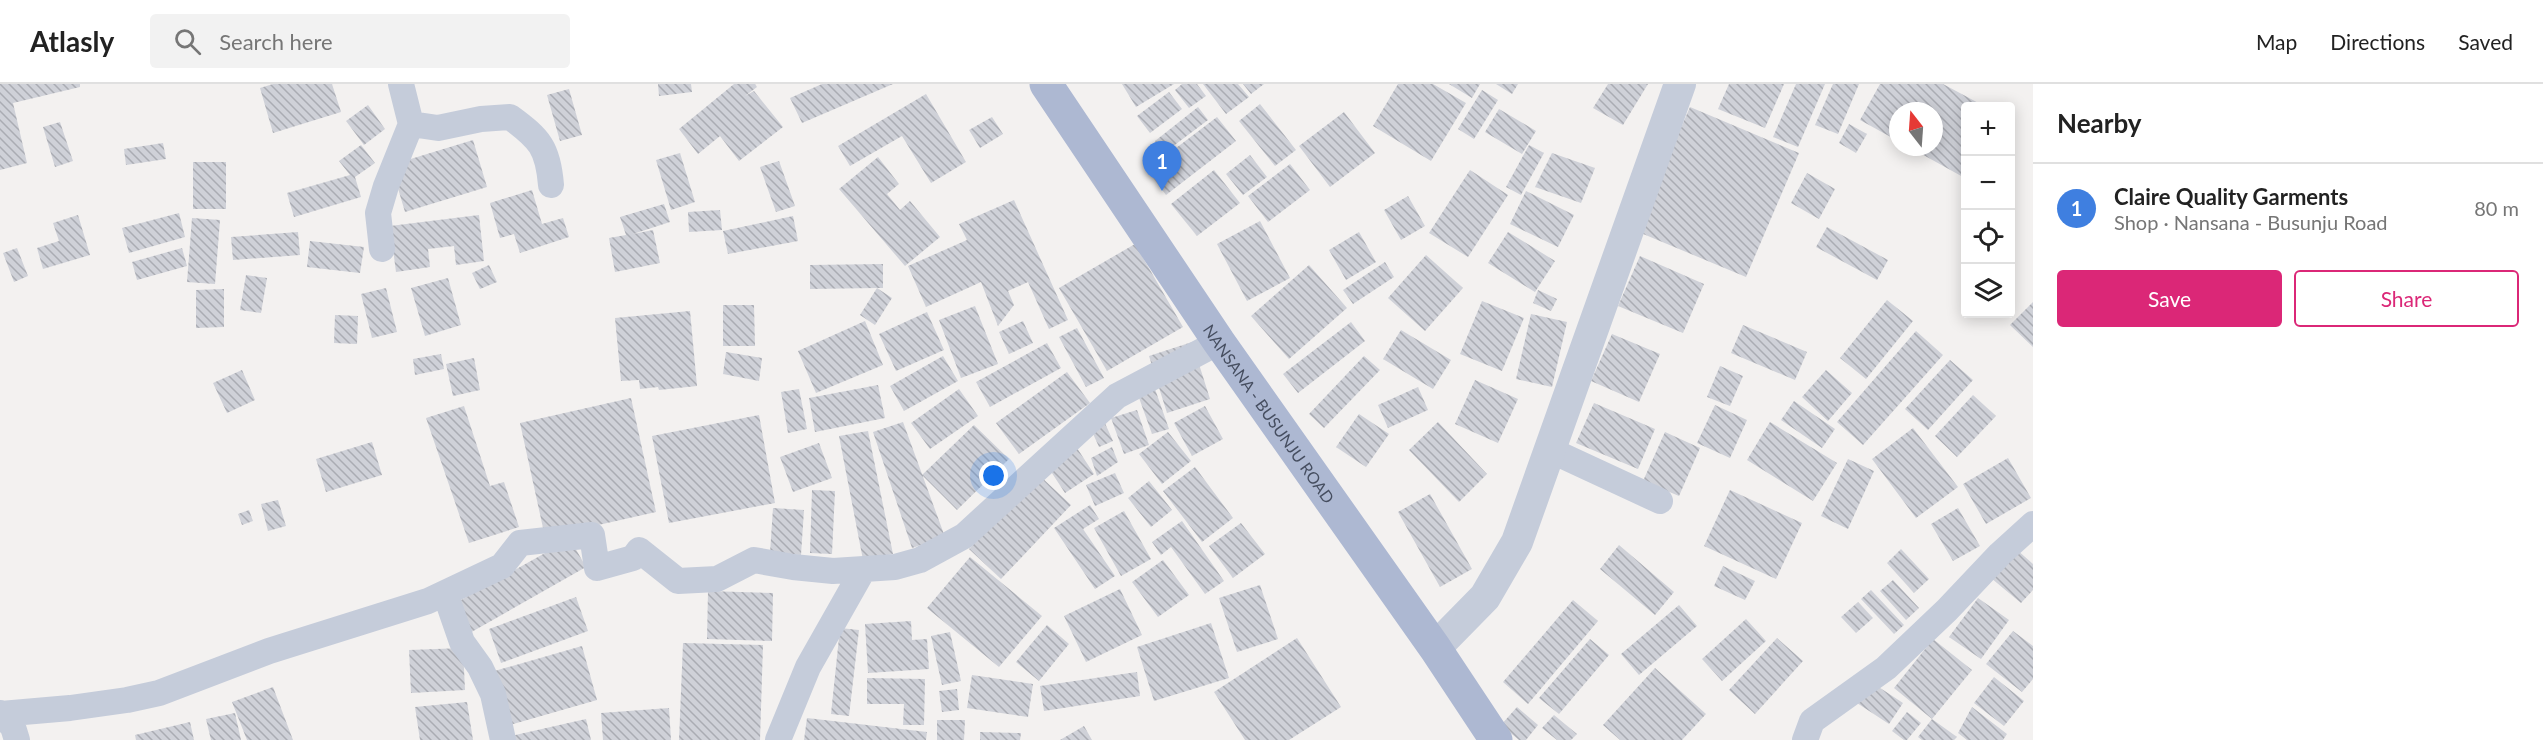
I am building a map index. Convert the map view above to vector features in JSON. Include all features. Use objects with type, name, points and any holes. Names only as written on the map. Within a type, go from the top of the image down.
[{"type":"main road","name":"NANSANA - BUSUNJU ROAD","points":[[1046,84],[1219,342],[1435,648],[1496,740]]},
{"type":"street","points":[[382,249],[378,213],[386,186],[411,124],[401,84]]},
{"type":"street","points":[[1435,648],[1485,597],[1517,542],[1680,84]]},
{"type":"street","points":[[411,124],[438,128],[481,119],[510,117],[532,133],[549,158],[551,185]]},
{"type":"street","points":[[1,713],[127,700],[159,693],[231,664],[428,601],[502,566],[520,543],[592,535],[597,568],[633,558],[639,550],[678,581],[717,579],[754,560],[793,567],[863,570],[895,567],[920,560],[958,540],[1117,396],[1219,342]]},
{"type":"street","points":[[1550,450],[1660,501]]},
{"type":"street","points":[[1805,740],[1812,721],[1886,668],[2033,524]]},
{"type":"street","points":[[778,740],[808,667],[863,570]]},
{"type":"street","points":[[446,593],[462,642],[480,667],[493,694],[503,740]]},
{"type":"street","points":[[1,713],[13,727],[17,740]]},
{"type":"building","points":[[0,84],[80,84],[80,87],[13,103],[27,163],[0,170]]},
{"type":"building","points":[[273,84],[332,84],[341,112],[273,133],[260,88]]},
{"type":"building","points":[[658,84],[691,84],[692,92],[659,96]]},
{"type":"building","points":[[734,84],[755,84],[757,87],[745,96],[754,91],[783,127],[739,161],[720,136],[698,154],[679,129]]},
{"type":"building","points":[[822,84],[893,84],[802,123],[790,98]]},
{"type":"building","points":[[1122,84],[1174,84],[1136,107]]},
{"type":"building","points":[[1182,84],[1197,84],[1206,96],[1189,108],[1175,90]]},
{"type":"building","points":[[1203,84],[1238,84],[1249,97],[1226,114]]},
{"type":"building","points":[[1243,84],[1264,84],[1251,94]]},
{"type":"building","points":[[1398,84],[1433,84],[1466,103],[1431,161],[1373,126]]},
{"type":"building","points":[[1449,84],[1480,84],[1472,98]]},
{"type":"building","points":[[1496,84],[1518,84],[1512,94]]},
{"type":"building","points":[[1608,84],[1648,84],[1623,125],[1593,108]]},
{"type":"building","points":[[1729,84],[1784,84],[1765,128],[1718,109]]},
{"type":"building","points":[[1796,84],[1825,84],[1798,147],[1773,137]]},
{"type":"building","points":[[1833,84],[1859,84],[1838,134],[1815,125]]},
{"type":"building","points":[[1880,84],[1943,84],[1977,102],[1961,102],[1961,176],[1925,156],[1943,156],[1943,102],[1889,102],[1889,136],[1860,120]]},
{"type":"building","points":[[569,89],[582,135],[560,141],[547,95]]},
{"type":"building","points":[[1482,90],[1498,100],[1474,139],[1458,129]]},
{"type":"building","points":[[1169,92],[1182,109],[1150,133],[1137,116]]},
{"type":"building","points":[[926,94],[966,162],[931,183],[902,136],[850,166],[838,146]]},
{"type":"building","points":[[1260,104],[1296,150],[1275,166],[1239,121]]},
{"type":"building","points":[[368,105],[385,129],[364,145],[346,121]]},
{"type":"building","points":[[1198,107],[1208,120],[1164,153],[1155,141]]},
{"type":"building","points":[[1690,107],[1799,153],[1746,277],[1636,231]]},
{"type":"building","points":[[1499,109],[1536,131],[1522,154],[1485,132]]},
{"type":"building","points":[[1344,112],[1375,153],[1330,187],[1299,146]]},
{"type":"building","points":[[992,117],[1003,134],[980,148],[969,130]]},
{"type":"building","points":[[1217,117],[1236,141],[1166,195],[1147,170]]},
{"type":"building","points":[[60,122],[73,161],[55,167],[43,127]]},
{"type":"building","points":[[1849,124],[1867,134],[1856,153],[1839,143]]},
{"type":"building","points":[[473,140],[487,187],[405,212],[391,165]]},
{"type":"building","points":[[163,143],[166,159],[126,165],[124,149]]},
{"type":"building","points":[[361,145],[375,163],[355,177],[361,197],[294,217],[287,193],[350,175],[339,161]]},
{"type":"building","points":[[1529,145],[1544,153],[1521,195],[1506,187]]},
{"type":"building","points":[[680,153],[695,202],[671,210],[656,160]]},
{"type":"building","points":[[1552,153],[1595,168],[1581,203],[1535,187]]},
{"type":"building","points":[[1250,155],[1267,177],[1243,195],[1226,174]]},
{"type":"building","points":[[878,157],[899,184],[887,194],[900,210],[910,201],[940,237],[905,266],[839,189]]},
{"type":"building","points":[[779,161],[795,206],[776,212],[760,167]]},
{"type":"building","points":[[193,162],[226,162],[226,209],[193,209]]},
{"type":"building","points":[[1290,164],[1310,190],[1268,222],[1248,196]]},
{"type":"building","points":[[1214,170],[1240,203],[1197,236],[1171,204]]},
{"type":"building","points":[[1470,170],[1508,195],[1468,257],[1429,233]]},
{"type":"building","points":[[1807,173],[1835,189],[1819,219],[1791,203]]},
{"type":"building","points":[[532,190],[542,224],[563,218],[569,237],[520,253],[514,234],[500,238],[490,203]]},
{"type":"building","points":[[1526,191],[1574,215],[1558,247],[1510,224]]},
{"type":"building","points":[[1408,196],[1425,226],[1401,240],[1384,210]]},
{"type":"building","points":[[1014,200],[1068,320],[1049,329],[1028,282],[1008,291],[1014,305],[998,326],[981,282],[926,307],[908,266],[967,240],[959,224]]},
{"type":"building","points":[[664,204],[670,222],[633,234],[653,230],[660,263],[615,272],[609,238],[626,235],[620,217]]},
{"type":"building","points":[[720,210],[722,230],[689,232],[688,212]]},
{"type":"building","points":[[179,213],[185,237],[129,253],[122,228]]},
{"type":"building","points":[[78,215],[90,255],[43,269],[37,248],[59,241],[53,223]]},
{"type":"building","points":[[479,215],[484,261],[456,265],[454,246],[428,249],[430,267],[396,272],[390,226]]},
{"type":"building","points":[[793,216],[798,241],[728,254],[723,231]]},
{"type":"building","points":[[192,218],[220,220],[215,284],[187,282]]},
{"type":"building","points":[[1260,221],[1290,278],[1247,301],[1217,244]]},
{"type":"building","points":[[1827,227],[1888,260],[1877,280],[1816,247]]},
{"type":"building","points":[[298,232],[300,255],[233,260],[231,237]]},
{"type":"building","points":[[1359,232],[1376,262],[1346,280],[1329,250]]},
{"type":"building","points":[[1508,232],[1555,261],[1535,292],[1488,263]]},
{"type":"building","points":[[310,241],[364,247],[360,273],[307,267]]},
{"type":"building","points":[[1135,244],[1183,327],[1107,371],[1059,288]]},
{"type":"building","points":[[17,248],[28,276],[14,282],[3,253]]},
{"type":"building","points":[[182,248],[187,266],[137,280],[132,262]]},
{"type":"building","points":[[1426,255],[1463,288],[1425,331],[1388,298]]},
{"type":"building","points":[[1640,256],[1704,284],[1683,333],[1618,306]]},
{"type":"building","points":[[1385,262],[1394,277],[1353,304],[1343,290]]},
{"type":"building","points":[[883,264],[883,288],[810,289],[810,265]]},
{"type":"building","points":[[489,265],[497,282],[480,289],[472,273]]},
{"type":"building","points":[[1309,265],[1347,308],[1289,359],[1251,316]]},
{"type":"building","points":[[246,275],[267,278],[261,313],[240,310]]},
{"type":"building","points":[[448,278],[461,325],[425,336],[411,288]]},
{"type":"building","points":[[386,288],[397,332],[372,338],[361,294]]},
{"type":"building","points":[[877,288],[892,298],[875,325],[860,315]]},
{"type":"building","points":[[224,289],[224,327],[196,328],[196,290]]},
{"type":"building","points":[[1538,290],[1557,299],[1551,311],[1533,303]]},
{"type":"building","points":[[1887,300],[1913,321],[1866,379],[1840,358]]},
{"type":"building","points":[[1482,301],[1524,318],[1502,371],[1460,354]]},
{"type":"building","points":[[2033,302],[2033,347],[2010,325]]},
{"type":"building","points":[[723,305],[754,305],[755,346],[723,346]]},
{"type":"building","points":[[975,306],[998,364],[961,378],[939,320]]},
{"type":"building","points":[[690,311],[697,386],[659,390],[658,387],[640,389],[639,380],[621,381],[615,318]]},
{"type":"building","points":[[927,312],[944,350],[896,371],[879,334]]},
{"type":"building","points":[[1531,314],[1567,322],[1552,387],[1516,379]]},
{"type":"building","points":[[335,315],[358,316],[357,344],[334,343]]},
{"type":"building","points":[[865,321],[883,365],[816,393],[798,351]]},
{"type":"building","points":[[1023,321],[1033,343],[1009,354],[999,332]]},
{"type":"building","points":[[1351,322],[1365,341],[1298,393],[1283,374]]},
{"type":"building","points":[[1743,325],[1807,352],[1795,380],[1731,353]]},
{"type":"building","points":[[1077,328],[1104,378],[1086,387],[1059,337]]},
{"type":"building","points":[[1401,330],[1451,360],[1433,389],[1383,359]]},
{"type":"building","points":[[1916,331],[1943,355],[1863,445],[1837,422]]},
{"type":"building","points":[[1612,334],[1660,354],[1639,402],[1591,381]]},
{"type":"building","points":[[1192,342],[1210,399],[1167,413],[1149,356]]},
{"type":"building","points":[[1047,343],[1061,368],[990,407],[976,382]]},
{"type":"building","points":[[726,352],[762,358],[759,381],[723,374]]},
{"type":"building","points":[[441,354],[444,369],[415,375],[413,359]]},
{"type":"building","points":[[943,356],[958,381],[904,411],[890,386]]},
{"type":"building","points":[[1364,356],[1380,370],[1324,428],[1309,414]]},
{"type":"building","points":[[474,358],[480,390],[453,396],[446,364]]},
{"type":"building","points":[[1950,360],[1973,380],[1928,430],[1905,409]]},
{"type":"building","points":[[1720,366],[1743,376],[1730,406],[1707,397]]},
{"type":"building","points":[[242,370],[255,400],[227,413],[213,383]]},
{"type":"building","points":[[1826,370],[1852,393],[1828,421],[1802,397]]},
{"type":"building","points":[[1067,372],[1090,403],[1019,454],[996,423]]},
{"type":"building","points":[[1475,380],[1518,399],[1498,443],[1455,424]]},
{"type":"building","points":[[878,385],[885,418],[815,432],[809,398]]},
{"type":"building","points":[[1418,387],[1428,410],[1388,428],[1378,405]]},
{"type":"building","points":[[799,389],[807,429],[788,433],[781,392]]},
{"type":"building","points":[[959,389],[978,416],[930,449],[911,423]]},
{"type":"building","points":[[1155,389],[1169,429],[1152,434],[1138,395]]},
{"type":"building","points":[[1973,395],[1996,416],[1957,457],[1935,436]]},
{"type":"building","points":[[631,398],[656,512],[545,537],[520,423]]},
{"type":"building","points":[[1794,401],[1835,429],[1822,448],[1781,420]]},
{"type":"building","points":[[1594,403],[1655,429],[1638,469],[1576,443]]},
{"type":"building","points":[[1715,405],[1747,420],[1730,458],[1697,443]]},
{"type":"building","points":[[464,406],[490,486],[504,482],[519,527],[469,543],[426,418]]},
{"type":"building","points":[[1205,406],[1223,439],[1192,456],[1174,423]]},
{"type":"building","points":[[1137,410],[1149,445],[1124,454],[1111,418]]},
{"type":"building","points":[[1359,414],[1389,434],[1366,467],[1336,447]]},
{"type":"building","points":[[759,415],[775,503],[669,523],[652,436]]},
{"type":"building","points":[[1104,421],[1113,441],[1099,447],[1090,427]]},
{"type":"building","points":[[903,422],[945,537],[912,548],[873,432]]},
{"type":"building","points":[[1438,422],[1487,474],[1459,502],[1409,450]]},
{"type":"building","points":[[1770,422],[1837,463],[1813,501],[1747,460]]},
{"type":"building","points":[[974,425],[1009,459],[957,510],[922,475]]},
{"type":"building","points":[[1913,428],[1958,487],[1916,518],[1872,459]]},
{"type":"building","points":[[868,431],[893,554],[863,560],[839,436]]},
{"type":"building","points":[[1168,432],[1191,461],[1162,484],[1139,454]]},
{"type":"building","points":[[1665,432],[1700,448],[1679,496],[1643,481]]},
{"type":"building","points":[[372,442],[382,475],[326,492],[316,459]]},
{"type":"building","points":[[819,443],[832,478],[793,492],[780,457]]},
{"type":"building","points":[[1112,447],[1118,462],[1097,476],[1091,458]]},
{"type":"building","points":[[1077,448],[1094,474],[1065,493],[1048,467]]},
{"type":"building","points":[[2008,458],[2031,498],[1986,524],[1963,484]]},
{"type":"building","points":[[1848,459],[1874,471],[1848,529],[1821,516]]},
{"type":"building","points":[[1195,467],[1233,518],[1202,542],[1163,491]]},
{"type":"building","points":[[1115,473],[1124,493],[1095,506],[1086,485]]},
{"type":"building","points":[[1039,475],[1071,505],[1001,579],[969,549]]},
{"type":"building","points":[[1149,481],[1172,510],[1151,527],[1128,498]]},
{"type":"building","points":[[812,490],[835,491],[832,554],[810,553]]},
{"type":"building","points":[[1730,490],[1802,523],[1776,579],[1704,546]]},
{"type":"building","points":[[1430,494],[1472,569],[1440,587],[1398,512]]},
{"type":"building","points":[[278,500],[286,526],[268,531],[261,504]]},
{"type":"building","points":[[1090,505],[1099,519],[1083,529],[1115,576],[1095,589],[1054,528]]},
{"type":"building","points":[[773,508],[804,510],[801,555],[770,553]]},
{"type":"building","points":[[1958,508],[1980,546],[1953,561],[1931,524]]},
{"type":"building","points":[[249,510],[253,521],[242,525],[238,514]]},
{"type":"building","points":[[1124,511],[1151,559],[1121,576],[1094,528]]},
{"type":"building","points":[[1182,521],[1224,581],[1205,594],[1171,547],[1161,555],[1152,542]]},
{"type":"building","points":[[1241,523],[1265,554],[1233,578],[1209,546]]},
{"type":"building","points":[[570,539],[586,567],[468,634],[452,605]]},
{"type":"building","points":[[1619,545],[1674,592],[1655,615],[1600,569]]},
{"type":"building","points":[[1901,549],[1929,579],[1914,593],[1887,563]]},
{"type":"building","points":[[2016,549],[2033,564],[2033,590],[2021,603],[1991,578]]},
{"type":"building","points":[[970,557],[1042,616],[999,667],[927,608]]},
{"type":"building","points":[[1163,560],[1189,595],[1158,617],[1132,582]]},
{"type":"building","points":[[1723,566],[1755,581],[1745,600],[1714,586]]},
{"type":"building","points":[[1893,580],[1919,608],[1906,620],[1880,591]]},
{"type":"building","points":[[1260,585],[1278,639],[1237,652],[1219,598]]},
{"type":"building","points":[[1120,589],[1142,635],[1086,662],[1064,616]]},
{"type":"building","points":[[1871,590],[1904,625],[1894,634],[1861,599]]},
{"type":"building","points":[[708,591],[773,593],[772,641],[707,639]]},
{"type":"building","points":[[576,597],[588,631],[501,663],[489,629]]},
{"type":"building","points":[[1978,598],[2009,620],[1981,659],[1949,637]]},
{"type":"building","points":[[1573,600],[1598,621],[1528,704],[1503,682]]},
{"type":"building","points":[[1858,602],[1873,618],[1856,633],[1841,617]]},
{"type":"building","points":[[1679,605],[1697,626],[1639,675],[1621,654]]},
{"type":"building","points":[[1746,619],[1766,641],[1722,681],[1702,659]]},
{"type":"building","points":[[911,621],[912,640],[927,639],[929,669],[868,673],[865,624]]},
{"type":"building","points":[[1211,623],[1229,678],[1154,701],[1137,647]]},
{"type":"building","points":[[1047,625],[1069,644],[1039,681],[1016,662]]},
{"type":"building","points":[[840,628],[859,630],[849,716],[831,714]]},
{"type":"building","points":[[2013,631],[2033,646],[2033,679],[2022,692],[1986,664]]},
{"type":"building","points":[[950,632],[961,681],[942,685],[931,636]]},
{"type":"building","points":[[1297,638],[1341,707],[1289,740],[1245,740],[1214,692]]},
{"type":"building","points":[[1777,638],[1803,661],[1755,714],[1729,690]]},
{"type":"building","points":[[1590,639],[1609,655],[1559,714],[1539,698]]},
{"type":"building","points":[[1933,639],[1972,670],[1932,719],[1894,688]]},
{"type":"building","points":[[683,643],[763,645],[760,740],[679,740]]},
{"type":"building","points":[[582,646],[597,700],[506,726],[491,672]]},
{"type":"building","points":[[463,648],[465,690],[411,693],[409,650]]},
{"type":"building","points":[[1655,668],[1706,714],[1682,740],[1620,740],[1603,725]]},
{"type":"building","points":[[1137,672],[1140,696],[1044,711],[1040,686]]},
{"type":"building","points":[[972,675],[1033,684],[1028,717],[967,708]]},
{"type":"building","points":[[1994,677],[2024,701],[2004,726],[1974,703]]},
{"type":"building","points":[[867,678],[925,679],[924,725],[903,725],[904,704],[867,704]]},
{"type":"building","points":[[1871,682],[1903,703],[1889,724],[1857,703]]},
{"type":"building","points":[[273,687],[293,740],[247,740],[232,702]]},
{"type":"building","points":[[957,689],[959,710],[942,712],[939,691]]},
{"type":"building","points":[[467,702],[473,740],[420,740],[415,707]]},
{"type":"building","points":[[1517,707],[1538,725],[1526,740],[1519,740],[1501,725]]},
{"type":"building","points":[[1972,707],[2007,734],[2003,740],[1967,740],[1958,733]]},
{"type":"building","points":[[669,708],[671,740],[603,740],[601,713]]},
{"type":"building","points":[[1907,712],[1921,723],[1907,740],[1904,740],[1892,731]]},
{"type":"building","points":[[235,713],[241,740],[211,740],[206,719]]},
{"type":"building","points":[[1554,715],[1577,734],[1571,740],[1557,740],[1542,728]]},
{"type":"building","points":[[807,718],[927,732],[926,740],[804,740]]},
{"type":"building","points":[[586,719],[591,740],[512,740],[511,736]]},
{"type":"building","points":[[1932,719],[1957,737],[1954,740],[1922,740],[1918,737]]},
{"type":"building","points":[[937,720],[965,720],[964,740],[937,740]]},
{"type":"building","points":[[190,722],[194,740],[136,740],[135,735]]},
{"type":"building","points":[[1084,726],[1092,740],[1060,740]]},
{"type":"building","points":[[980,732],[1021,733],[1020,740],[980,740]]},
{"type":"place","name":"Claire Quality Garments","points":[[1162,191]]}]
